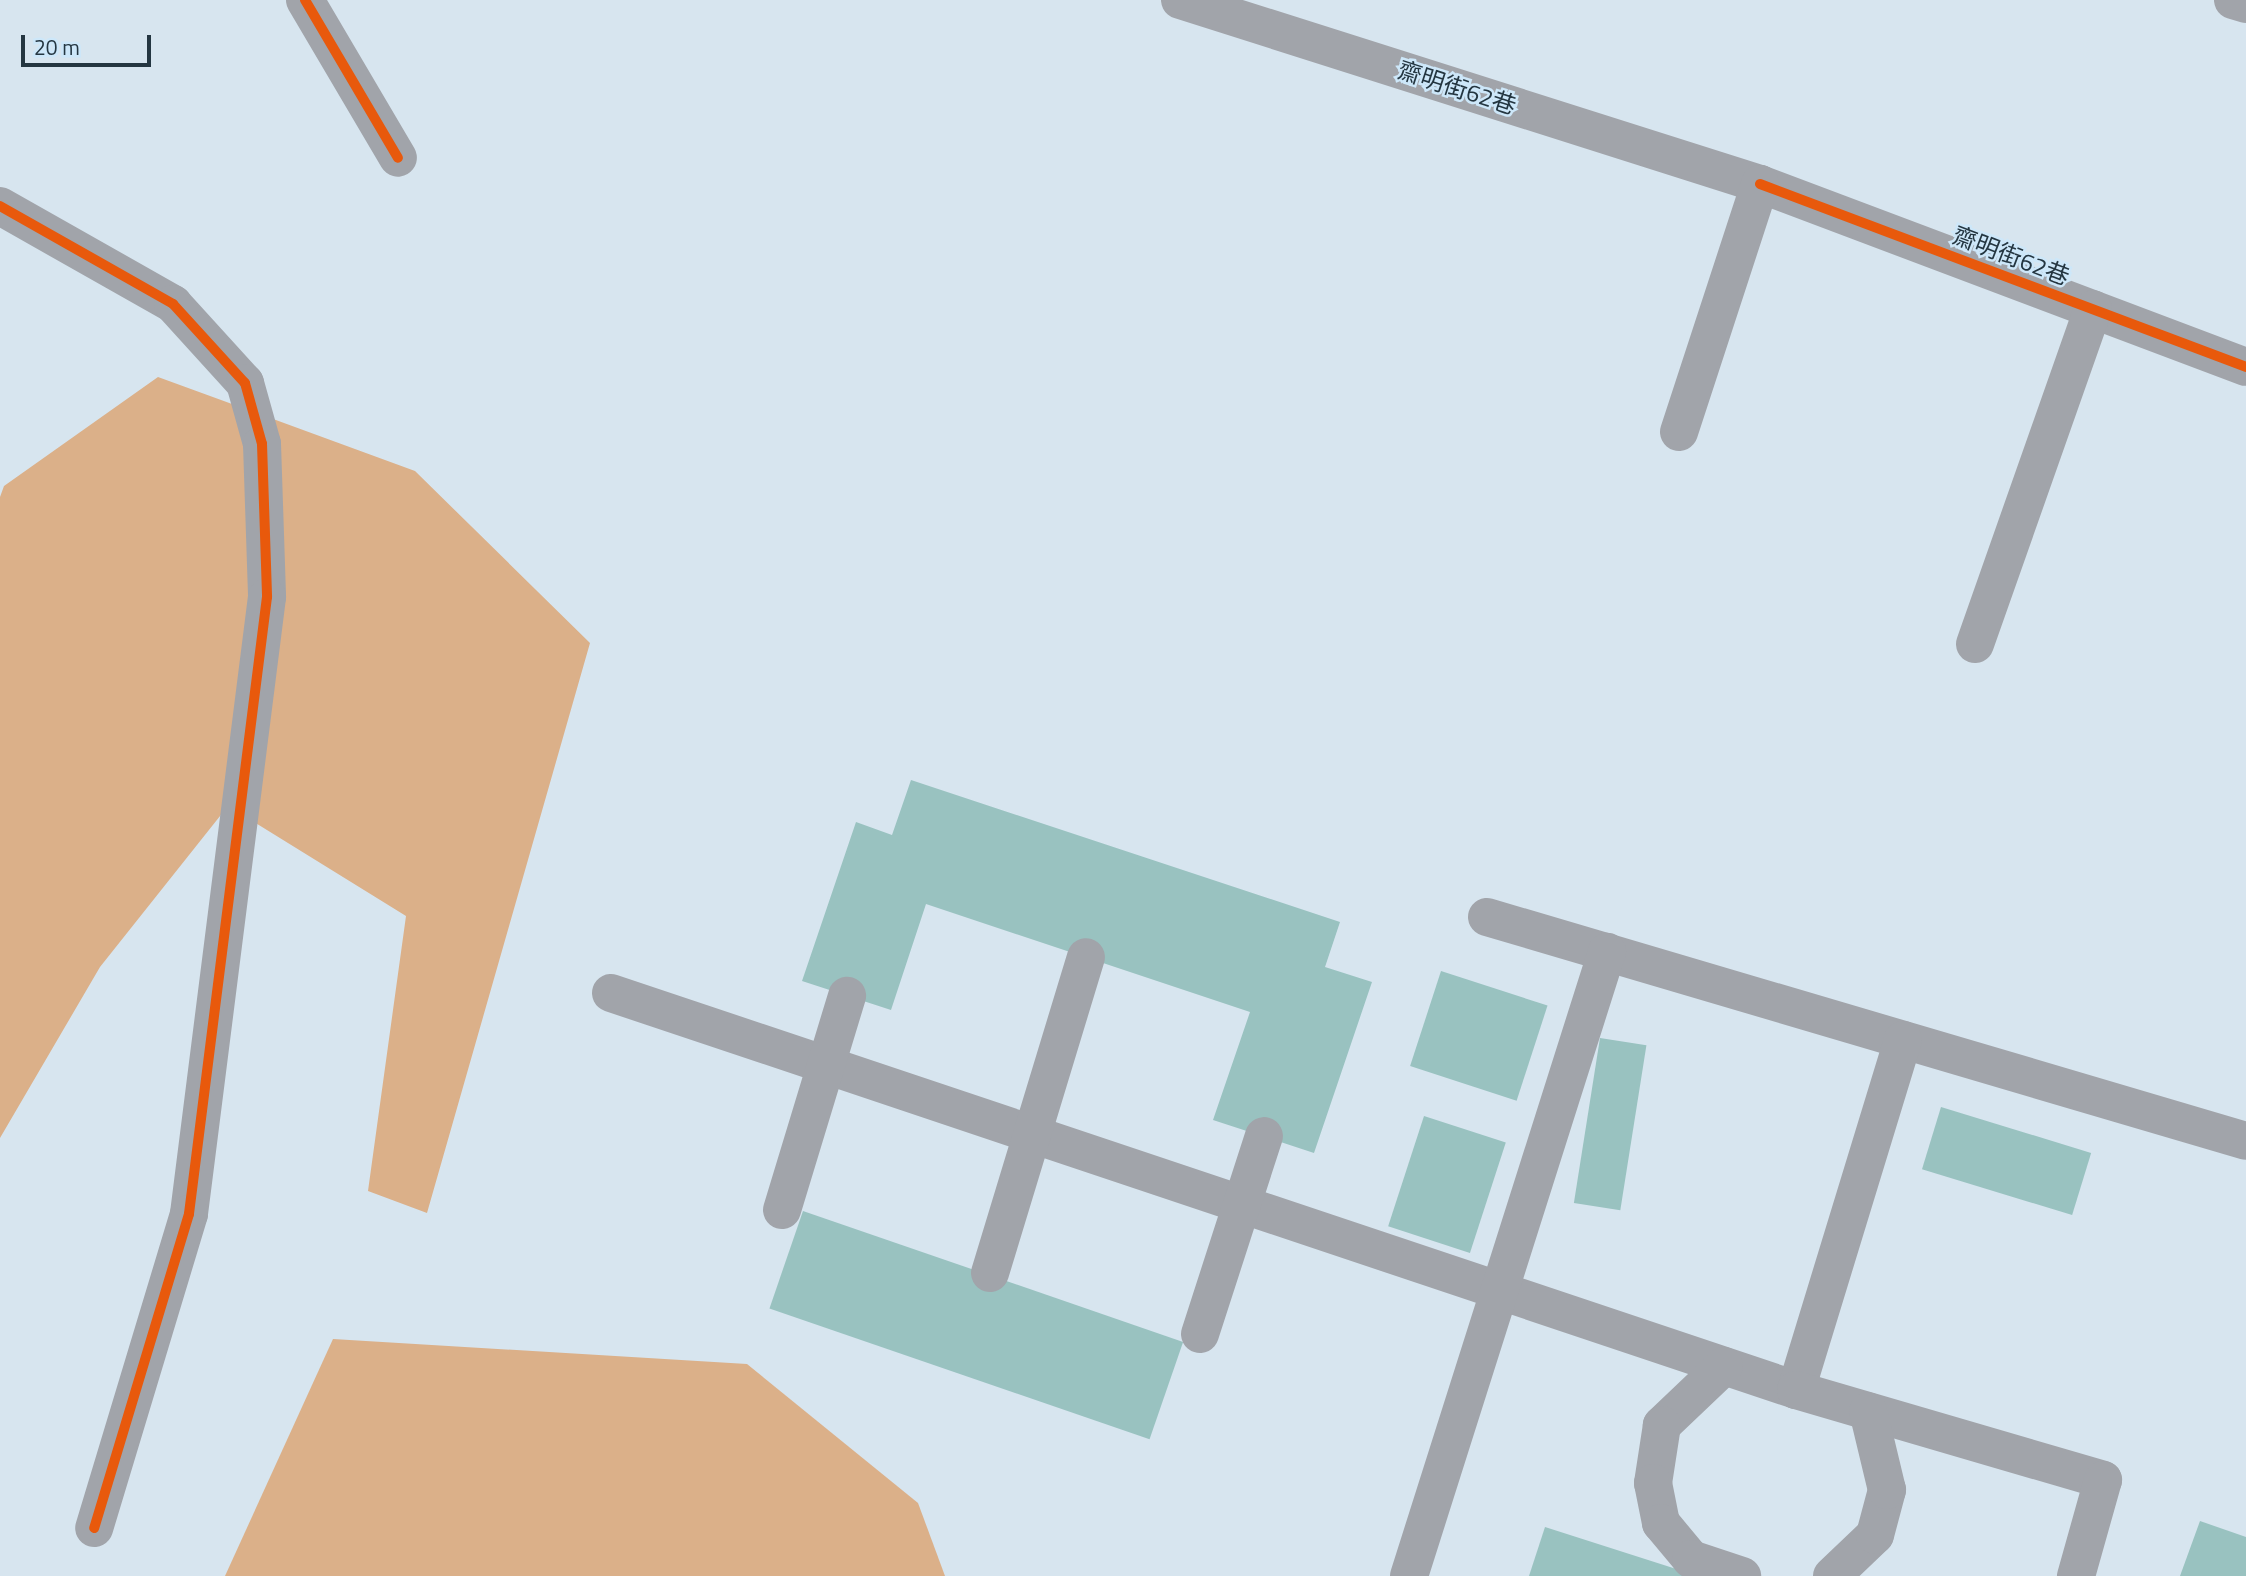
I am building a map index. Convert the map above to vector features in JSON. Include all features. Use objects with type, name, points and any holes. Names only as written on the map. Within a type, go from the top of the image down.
[{"type":"street","points":[[305,0],[398,158]]},
{"type":"street","name":"齋明街62巷","points":[[1180,0],[1760,184],[2246,367]]},
{"type":"street","points":[[2233,0],[2246,4]]},
{"type":"street","points":[[1679,432],[1760,184]]},
{"type":"street","points":[[0,206],[173,304],[244,383],[261,444],[267,597],[189,1214],[94,1528]]},
{"type":"street","points":[[1975,644],[2093,309]]},
{"type":"street","points":[[1487,917],[2246,1140]]},
{"type":"street","points":[[1409,1576],[1606,953]]},
{"type":"street","points":[[990,1273],[1030,1133],[1086,957]]},
{"type":"street","points":[[611,993],[1796,1390],[2104,1480],[2076,1576]]},
{"type":"street","points":[[782,1210],[847,996]]},
{"type":"street","points":[[1796,1390],[1903,1040]]},
{"type":"street","points":[[1200,1334],[1264,1136]]},
{"type":"street","points":[[1724,1366],[1662,1425],[1653,1483],[1661,1523],[1691,1559],[1742,1576]]},
{"type":"street","points":[[1832,1576],[1875,1535],[1887,1490],[1868,1411]]},
{"type":"shaded area","points":[[158,377],[415,471],[590,643],[427,1213],[368,1191],[406,916],[228,806],[100,967],[0,1138],[0,497],[4,486]]},
{"type":"shaded area","points":[[333,1339],[747,1364],[918,1503],[945,1576],[225,1576]]},
{"type":"building","points":[[911,780],[1340,922],[1325,967],[1372,982],[1314,1153],[1213,1120],[1250,1012],[926,904],[891,1010],[802,981],[856,822],[892,835]]},
{"type":"building","points":[[1441,971],[1548,1006],[1517,1101],[1410,1066]]},
{"type":"building","points":[[1600,1038],[1646,1045],[1620,1210],[1574,1203]]},
{"type":"building","points":[[1941,1107],[2091,1153],[2072,1215],[1922,1169]]},
{"type":"building","points":[[1424,1116],[1506,1143],[1470,1253],[1388,1226]]},
{"type":"building","points":[[803,1211],[1183,1342],[1150,1439],[769,1308]]},
{"type":"building","points":[[2200,1521],[2246,1537],[2246,1576],[2180,1576]]},
{"type":"building","points":[[1545,1527],[1695,1575],[1695,1576],[1529,1576]]},
{"type":"cycle path","points":[[305,0],[398,158]]},
{"type":"cycle path","points":[[1760,184],[2246,367]]},
{"type":"cycle path","points":[[0,206],[173,304],[245,383],[262,444],[267,597],[189,1214],[94,1528]]}]
